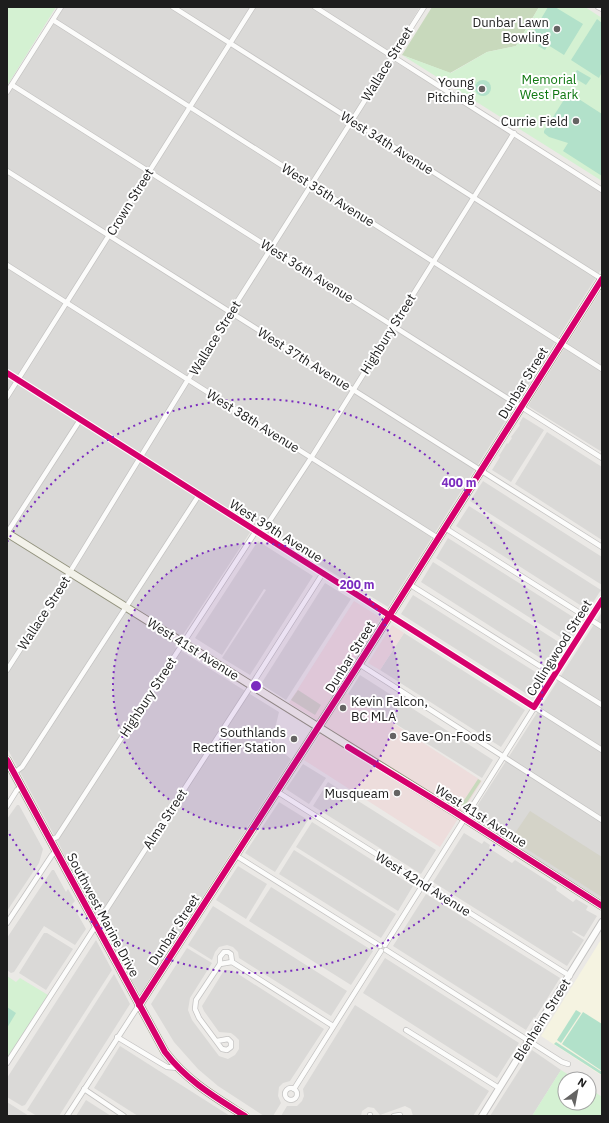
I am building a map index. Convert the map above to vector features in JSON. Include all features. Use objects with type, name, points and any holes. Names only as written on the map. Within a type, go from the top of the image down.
[{"type":"main road","name":"Dunbar Street","points":[[139,1005],[359,664],[602,279]]},
{"type":"main road","name":"West 41st Avenue","points":[[7,533],[602,906]]},
{"type":"main road","name":"Southwest Marine Drive","points":[[7,760],[165,1052],[178,1068],[196,1084],[245,1116]]},
{"type":"street","points":[[7,92],[61,7]]},
{"type":"street","name":"West 34th Avenue","points":[[172,7],[602,279]]},
{"type":"street","name":"Crown Street","points":[[7,397],[253,7]]},
{"type":"street","points":[[315,7],[602,190]]},
{"type":"street","name":"Wallace Street","points":[[7,670],[70,572],[271,248],[424,7]]},
{"type":"street","points":[[598,7],[602,9]]},
{"type":"street","name":"West 35th Avenue","points":[[53,20],[189,108],[602,369]]},
{"type":"street","name":"West 36th Avenue","points":[[12,84],[602,458]]},
{"type":"street","name":"Highbury Street","points":[[51,840],[57,837],[183,643],[311,458],[352,390],[514,133]]},
{"type":"street","name":"West 37th Avenue","points":[[7,171],[602,547]]},
{"type":"street","name":"West 38th Avenue","points":[[7,265],[438,538]]},
{"type":"street","name":"West 39th Avenue","points":[[7,374],[602,750]]},
{"type":"street","points":[[7,533],[80,420]]},
{"type":"street","points":[[14,773],[22,767],[199,495]]},
{"type":"street","points":[[445,528],[602,627]]},
{"type":"street","name":"Alma Street","points":[[7,1063],[323,573]]},
{"type":"street","points":[[409,584],[602,706]]},
{"type":"street","name":"Collingwood Street","points":[[294,1088],[602,600]]},
{"type":"street","points":[[359,664],[602,820]]},
{"type":"street","points":[[7,806],[17,790],[21,787]]},
{"type":"street","name":"West 42nd Avenue","points":[[276,791],[570,976]]},
{"type":"street","points":[[7,923],[56,851]]},
{"type":"street","points":[[235,855],[562,1062],[568,1064]]},
{"type":"street","name":"Blenheim Street","points":[[482,1116],[602,922]]},
{"type":"street","points":[[217,1041],[199,1018],[195,1008],[196,1000],[220,964],[220,957],[224,952],[231,954],[232,962]]},
{"type":"street","points":[[220,964],[232,962],[333,1026]]},
{"type":"street","name":"Dunbar Street","points":[[67,1116],[139,1005]]},
{"type":"street","points":[[406,1030],[499,1088]]},
{"type":"street","name":"Southwest Marine Drive","points":[[118,1037],[167,1067],[178,1068]]},
{"type":"street","points":[[84,1090],[124,1116]]},
{"type":"street","points":[[394,1116],[400,1115]]},
{"type":"shaded area","points":[[64,7],[420,7],[389,58],[602,191],[602,268],[388,607],[255,525],[175,647],[279,712],[274,733],[275,743],[291,759],[140,994],[99,925],[60,846],[7,748],[7,96]]},
{"type":"shaded area","points":[[602,289],[602,452],[528,406]]},
{"type":"shaded area","points":[[523,417],[544,430],[511,482],[492,470],[507,443],[508,444],[512,438],[511,437],[520,425],[519,424]]},
{"type":"shaded area","points":[[547,432],[602,467],[602,540],[515,484]]},
{"type":"shaded area","points":[[483,481],[602,557],[602,585],[470,501]]},
{"type":"shaded area","points":[[469,506],[601,590],[588,610],[456,526]]},
{"type":"shaded area","points":[[448,538],[581,622],[568,642],[436,558]]},
{"type":"shaded area","points":[[258,541],[313,576],[250,675],[222,658],[266,590],[264,589],[222,655],[195,638]]},
{"type":"shaded area","points":[[433,562],[565,646],[553,666],[421,582]]},
{"type":"shaded area","points":[[325,583],[351,599],[286,700],[261,684]]},
{"type":"shaded area","points":[[413,595],[545,678],[533,698],[401,614]]},
{"type":"shaded area","points":[[354,601],[381,618],[337,687],[482,781],[440,847],[304,760],[326,726],[289,703]]},
{"type":"shaded area","points":[[602,612],[602,900],[470,817]]},
{"type":"shaded area","points":[[392,625],[404,633],[380,670],[368,663]]},
{"type":"shaded area","points":[[404,633],[525,710],[501,747],[380,670]]},
{"type":"shaded area","points":[[360,675],[493,760],[482,778],[348,694]]},
{"type":"shaded area","points":[[298,690],[321,705],[315,715],[291,700]]},
{"type":"shaded area","points":[[303,764],[326,778],[309,804],[286,789]]},
{"type":"shaded area","points":[[328,782],[436,850],[421,874],[313,806]]},
{"type":"shaded area","points":[[279,802],[308,820],[275,872],[245,853]]},
{"type":"shaded area","points":[[17,805],[19,805],[43,849],[39,863],[7,911],[7,819]]},
{"type":"shaded area","points":[[530,811],[602,857],[602,897],[511,839]]},
{"type":"shaded area","points":[[312,822],[413,886],[398,911],[296,847]]},
{"type":"shaded area","points":[[464,833],[482,844],[484,841],[490,845],[489,848],[512,863],[515,860],[557,887],[556,890],[573,902],[576,899],[588,906],[586,910],[597,916],[584,937],[573,931],[572,932],[584,940],[567,966],[433,882]]},
{"type":"shaded area","points":[[294,850],[396,914],[381,938],[279,874]]},
{"type":"shaded area","points":[[238,866],[267,884],[246,919],[216,900]]},
{"type":"shaded area","points":[[52,870],[54,870],[66,892],[68,889],[75,901],[72,904],[86,929],[75,945],[44,926],[14,972],[11,973],[7,970],[7,938]]},
{"type":"shaded area","points":[[271,887],[373,951],[351,985],[249,921]]},
{"type":"shaded area","points":[[426,894],[560,978],[526,1030],[393,946]]},
{"type":"shaded area","points":[[213,906],[347,991],[331,1016],[239,958],[238,952],[233,947],[227,945],[219,947],[212,960],[188,945]]},
{"type":"shaded area","points":[[44,933],[47,933],[73,949],[46,990],[19,973]]},
{"type":"shaded area","points":[[602,938],[602,1076],[597,1073],[597,1071],[594,1071],[541,1036]]},
{"type":"shaded area","points":[[96,940],[112,970],[25,1105],[22,1106],[7,1097],[7,1078]]},
{"type":"shaded area","points":[[187,948],[212,963],[190,998],[188,1010],[192,1020],[219,1056],[228,1059],[235,1055],[239,1049],[239,1040],[231,1033],[219,1032],[202,1006],[223,972],[226,970],[232,970],[324,1029],[290,1081],[283,1083],[279,1087],[278,1096],[281,1103],[273,1116],[264,1116],[218,1086],[198,1069],[174,1042],[151,1004]]},
{"type":"shaded area","points":[[385,958],[519,1043],[497,1078],[363,993]]},
{"type":"shaded area","points":[[114,974],[130,1004],[59,1116],[37,1116],[27,1110]]},
{"type":"shaded area","points":[[355,1005],[489,1091],[473,1116],[413,1116],[411,1109],[405,1106],[380,1115],[374,1108],[368,1107],[362,1111],[361,1116],[281,1116],[287,1106],[297,1106],[302,1101],[304,1096],[303,1089]]},
{"type":"shaded area","points":[[120,1046],[230,1116],[138,1116],[94,1088]]},
{"type":"shaded area","points":[[532,1050],[561,1070],[557,1071],[557,1076],[532,1116],[490,1116]]},
{"type":"shaded area","points":[[86,1100],[111,1116],[76,1116]]},
{"type":"shaded area","points":[[7,1102],[29,1116],[7,1116]]},
{"type":"green space","points":[[7,7],[56,7],[7,86]]},
{"type":"green space","points":[[432,7],[539,7],[516,46],[487,52],[450,73],[402,55]]},
{"type":"green space","name":"Memorial West Park","points":[[539,7],[585,7],[602,18],[602,181],[402,55],[451,73],[487,52],[516,46]]},
{"type":"green space","name":"Dunbar Lawn Bowling","points":[[548,7],[555,7],[583,24],[564,55],[548,45],[545,50],[538,46],[540,43],[532,38],[532,34]]},
{"type":"green space","points":[[597,19],[602,23],[602,72],[599,78],[571,60]]},
{"type":"green space","points":[[577,70],[591,78],[586,85],[573,77]]},
{"type":"green space","name":"Young Pitching","points":[[480,80],[486,80],[491,85],[489,94],[486,96],[480,96],[475,91],[475,85]]},
{"type":"green space","name":"Currie Field","points":[[571,94],[602,114],[602,176],[563,151],[568,143],[549,137],[544,133],[567,95]]},
{"type":"green space","points":[[478,779],[481,781],[464,807],[461,805]]},
{"type":"green space","points":[[7,976],[16,982],[20,978],[48,995],[7,1059]]},
{"type":"green space","points":[[7,1007],[16,1013],[7,1028]]},
{"type":"green space","points":[[576,1010],[581,1013],[561,1043],[557,1040]]},
{"type":"green space","points":[[583,1012],[602,1024],[602,1071],[562,1044]]},
{"type":"green space","points":[[556,1042],[602,1072],[602,1075],[597,1071],[554,1044]]},
{"type":"green space","points":[[557,1076],[557,1111],[597,1111],[597,1094],[602,1097],[602,1116],[532,1116]]},
{"type":"cycle path","points":[[139,1005],[355,670],[602,279]]},
{"type":"cycle path","points":[[7,373],[534,707],[602,600]]},
{"type":"cycle path","points":[[348,747],[453,811],[602,906]]},
{"type":"cycle path","points":[[7,760],[165,1052],[192,1080],[245,1116]]},
{"type":"place","name":"Dunbar Lawn Bowling","points":[[557,29]]},
{"type":"place","name":"Young Pitching","points":[[482,89]]},
{"type":"place","name":"Currie Field","points":[[576,121]]},
{"type":"place","name":"Kevin Falcon, BC MLA","points":[[343,708]]},
{"type":"place","name":"Save-On-Foods","points":[[393,736]]},
{"type":"place","name":"Southlands Rectifier Station","points":[[294,739]]},
{"type":"place","name":"Musqueam","points":[[397,793]]}]
